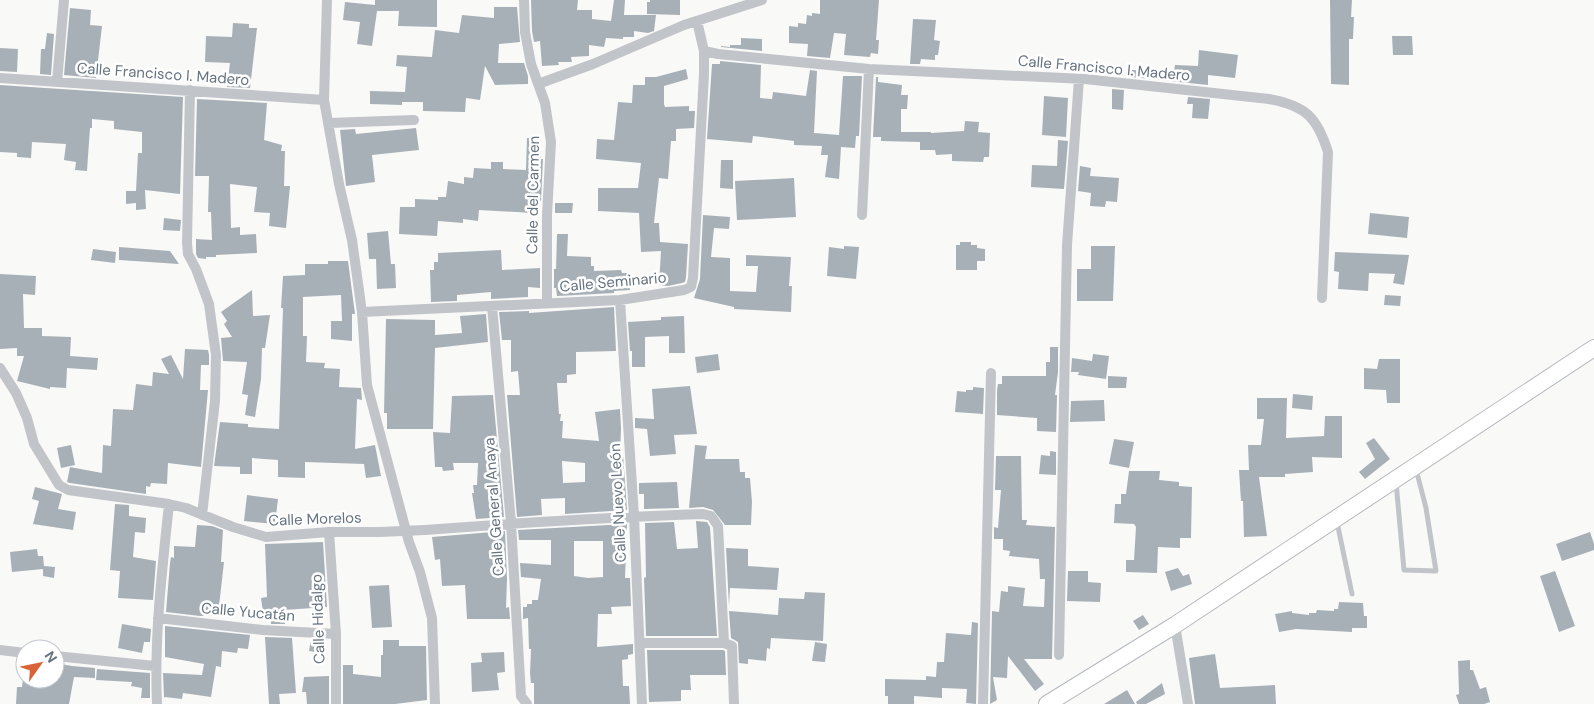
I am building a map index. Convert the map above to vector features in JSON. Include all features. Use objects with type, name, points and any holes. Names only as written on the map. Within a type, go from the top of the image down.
[{"type":"main road","points":[[1049,703],[1396,480],[1594,348]]},
{"type":"street","points":[[56,82],[64,0]]},
{"type":"street","points":[[327,0],[324,100],[352,240],[362,312],[367,385],[409,542],[420,572],[432,618],[434,704]]},
{"type":"street","name":"Calle del Carmen","points":[[524,0],[525,32],[531,64],[544,103],[551,142],[547,215],[547,303]]},
{"type":"street","points":[[538,84],[593,64],[697,21],[762,0]]},
{"type":"street","points":[[697,21],[704,51]]},
{"type":"street","name":"Calle Francisco I. Madero","points":[[704,51],[868,69],[1079,79],[1270,99],[1296,106],[1311,116],[1321,131],[1328,152],[1322,298]]},
{"type":"street","name":"Calle Seminario","points":[[362,312],[620,300],[684,290],[691,287],[695,248],[704,51]]},
{"type":"street","points":[[862,215],[868,69]]},
{"type":"street","name":"Calle Francisco I. Madero","points":[[0,78],[324,100]]},
{"type":"street","points":[[1059,655],[1067,245],[1079,79]]},
{"type":"street","points":[[190,90],[187,244],[188,254],[196,269],[209,304],[216,355],[215,401],[202,515]]},
{"type":"street","points":[[328,123],[414,120]]},
{"type":"street","name":"Calle Nuevo León","points":[[620,300],[634,516],[642,704]]},
{"type":"street","name":"Calle General Anaya","points":[[492,306],[511,523],[521,696],[526,704]]},
{"type":"street","name":"Calle Morelos","points":[[0,368],[16,393],[27,418],[34,444],[59,486],[68,490],[186,508],[266,537],[329,532],[425,530],[634,516],[703,514],[711,516],[718,526],[724,643]]},
{"type":"street","points":[[983,704],[991,373]]},
{"type":"street","points":[[157,704],[155,666],[169,504]]},
{"type":"street","name":"Calle Hidalgo","points":[[329,532],[336,634],[336,704]]},
{"type":"street","name":"Calle Yucatán","points":[[158,618],[263,630],[336,634]]},
{"type":"street","points":[[1174,624],[1188,704]]},
{"type":"street","points":[[640,643],[724,643],[732,646],[734,704]]},
{"type":"street","points":[[0,650],[15,652]]},
{"type":"street","points":[[65,657],[155,666]]},
{"type":"lane","points":[[1396,480],[1404,570],[1436,571],[1426,508],[1416,466]]},
{"type":"lane","points":[[1336,519],[1352,594]]},
{"type":"building","points":[[375,0],[437,0],[437,27],[398,26],[399,11],[377,11],[372,46],[357,44],[360,22],[343,20],[345,2],[375,5]]},
{"type":"building","points":[[531,0],[578,0],[577,10],[592,10],[592,19],[611,21],[614,0],[625,0],[624,15],[656,15],[654,31],[648,33],[634,31],[634,37],[623,37],[623,39],[606,38],[604,47],[589,45],[589,56],[571,57],[572,62],[558,62],[559,65],[542,66],[540,41],[534,42],[532,31]]},
{"type":"building","points":[[650,0],[680,0],[680,15],[647,14],[647,2],[650,2]]},
{"type":"building","points":[[820,0],[879,0],[876,40],[879,40],[878,54],[871,53],[870,57],[844,55],[846,34],[834,33],[830,58],[807,56],[808,44],[789,43],[789,26],[798,27],[798,23],[806,24],[807,15],[812,16],[812,13],[820,14]]},
{"type":"building","points":[[1330,0],[1352,0],[1351,17],[1354,17],[1353,39],[1349,39],[1349,85],[1331,84]]},
{"type":"building","points":[[494,7],[517,7],[520,42],[499,44],[498,63],[524,63],[528,84],[495,85],[485,66],[480,100],[466,98],[465,112],[423,111],[423,102],[402,102],[402,105],[370,104],[370,91],[405,92],[407,67],[396,66],[397,55],[432,57],[435,30],[459,33],[462,15],[494,18]]},
{"type":"building","points":[[70,8],[91,10],[90,25],[102,26],[96,78],[64,75]]},
{"type":"building","points":[[913,19],[936,20],[934,40],[940,41],[938,55],[935,55],[935,60],[921,59],[920,64],[910,64]]},
{"type":"building","points":[[233,23],[249,24],[249,28],[257,28],[250,88],[227,87],[230,63],[205,62],[206,36],[232,37]]},
{"type":"building","points":[[47,33],[54,34],[51,75],[40,74],[41,49],[45,49]]},
{"type":"building","points":[[1392,36],[1412,36],[1413,55],[1393,55]]},
{"type":"building","points":[[741,38],[762,39],[762,51],[721,47],[741,45]]},
{"type":"building","points":[[0,48],[18,49],[17,72],[0,71]]},
{"type":"building","points":[[1199,50],[1238,55],[1235,78],[1208,75],[1208,85],[1132,77],[1132,70],[1169,72],[1174,71],[1175,65],[1198,66]]},
{"type":"building","points":[[720,61],[761,65],[760,98],[772,99],[773,92],[806,96],[810,70],[817,71],[814,133],[839,135],[843,76],[862,76],[859,136],[856,136],[855,148],[841,147],[839,179],[825,177],[828,155],[821,155],[822,146],[794,145],[794,141],[753,136],[752,143],[707,139],[712,64],[720,64]]},
{"type":"building","points":[[686,69],[688,79],[664,86],[665,107],[689,106],[689,111],[695,111],[694,128],[676,129],[676,141],[671,141],[668,179],[659,178],[654,223],[659,223],[660,242],[688,244],[685,282],[668,286],[659,285],[661,251],[641,252],[639,213],[598,211],[598,188],[638,188],[641,163],[596,159],[597,139],[614,140],[618,102],[632,103],[633,85],[645,85],[645,77],[656,77]]},
{"type":"building","points":[[876,77],[878,77],[878,82],[902,85],[901,95],[908,95],[907,109],[901,109],[901,132],[964,131],[965,121],[979,122],[978,132],[990,133],[989,157],[984,157],[983,162],[952,161],[952,154],[936,155],[935,150],[920,150],[920,142],[881,141],[881,137],[873,137]]},
{"type":"building","points":[[0,85],[183,97],[180,194],[145,190],[146,209],[136,210],[136,203],[126,204],[126,191],[136,191],[138,153],[142,153],[142,132],[114,129],[114,121],[92,119],[87,171],[75,170],[76,162],[64,160],[66,144],[32,142],[31,158],[17,157],[17,153],[0,152]]},
{"type":"building","points":[[1112,89],[1124,90],[1123,110],[1112,109]]},
{"type":"building","points":[[1044,96],[1068,98],[1066,137],[1042,135]]},
{"type":"building","points":[[1188,97],[1210,99],[1208,119],[1192,118],[1193,104],[1187,104]]},
{"type":"building","points":[[197,99],[267,103],[264,140],[282,145],[281,151],[285,151],[284,186],[290,186],[286,228],[269,226],[270,213],[254,212],[257,187],[230,184],[231,228],[240,227],[240,235],[256,234],[257,253],[216,255],[216,257],[206,257],[206,259],[198,258],[196,254],[196,239],[212,240],[211,212],[208,212],[209,176],[195,176]]},
{"type":"building","points":[[416,128],[419,150],[372,155],[375,182],[346,186],[340,130],[355,129],[356,134]]},
{"type":"building","points":[[527,138],[541,138],[541,159],[543,159],[541,201],[533,201],[533,213],[479,210],[478,221],[463,219],[463,223],[438,221],[437,236],[399,234],[400,207],[415,207],[415,199],[438,200],[438,197],[446,197],[448,181],[464,184],[464,177],[473,178],[474,168],[491,169],[491,162],[503,162],[503,169],[526,170]]},
{"type":"building","points":[[1058,140],[1068,141],[1064,189],[1031,187],[1032,165],[1057,166]]},
{"type":"building","points":[[721,160],[733,160],[733,189],[720,188]]},
{"type":"building","points":[[1080,166],[1091,168],[1090,176],[1119,178],[1117,202],[1106,201],[1105,207],[1090,206],[1091,193],[1078,191]]},
{"type":"building","points":[[794,178],[796,217],[737,220],[735,181]]},
{"type":"building","points":[[555,203],[573,203],[572,213],[555,213]]},
{"type":"building","points":[[1370,213],[1409,217],[1407,238],[1368,234]]},
{"type":"building","points":[[703,215],[730,217],[729,229],[714,228],[711,257],[730,258],[730,291],[756,292],[758,266],[746,266],[746,255],[791,257],[789,286],[792,286],[791,312],[734,309],[734,307],[694,298],[700,279]]},
{"type":"building","points":[[164,218],[181,220],[180,231],[163,230]]},
{"type":"building","points":[[388,231],[391,264],[395,264],[396,288],[377,289],[376,259],[369,259],[367,233]]},
{"type":"building","points":[[557,234],[568,234],[567,256],[591,257],[591,266],[594,266],[594,271],[621,270],[622,273],[629,273],[630,290],[614,291],[614,293],[557,296],[556,288],[554,288],[554,269],[556,269]]},
{"type":"building","points":[[960,242],[971,242],[971,245],[977,245],[977,248],[985,249],[985,261],[977,261],[977,270],[956,270],[956,245],[960,245]]},
{"type":"building","points":[[844,246],[859,247],[856,279],[827,276],[829,247],[844,249]]},
{"type":"building","points":[[1091,246],[1115,246],[1113,301],[1077,301],[1077,269],[1091,269]]},
{"type":"building","points":[[119,247],[170,251],[179,264],[119,260]]},
{"type":"building","points":[[93,249],[116,252],[115,263],[91,260]]},
{"type":"building","points":[[501,250],[502,270],[540,268],[540,288],[528,287],[528,297],[491,299],[491,292],[457,295],[457,301],[431,302],[430,270],[434,270],[434,262],[438,262],[438,253]]},
{"type":"building","points":[[1335,252],[1409,255],[1404,285],[1393,283],[1395,274],[1369,273],[1368,291],[1338,289],[1339,272],[1334,271]]},
{"type":"building","points":[[328,261],[348,261],[355,314],[352,314],[352,341],[331,339],[331,321],[342,321],[341,295],[303,297],[303,336],[307,336],[306,362],[325,363],[324,368],[340,369],[339,387],[361,388],[362,400],[357,399],[355,449],[375,445],[381,476],[366,478],[364,464],[305,462],[305,478],[278,477],[278,460],[252,458],[252,474],[240,474],[240,467],[214,466],[220,422],[248,424],[248,427],[279,429],[283,276],[305,275],[305,264],[328,264]]},
{"type":"building","points":[[0,274],[36,276],[35,295],[23,294],[24,328],[42,328],[42,336],[71,337],[70,356],[98,358],[97,370],[67,368],[66,388],[50,387],[50,389],[17,381],[24,356],[17,356],[17,348],[0,349]]},
{"type":"building","points":[[252,290],[253,316],[270,315],[265,348],[262,348],[261,379],[255,417],[245,415],[248,395],[242,394],[247,362],[223,361],[221,338],[232,337],[224,324],[227,321],[221,312]]},
{"type":"building","points":[[1385,295],[1401,296],[1400,306],[1384,305]]},
{"type":"building","points":[[614,307],[616,351],[576,352],[576,374],[567,375],[567,383],[557,383],[559,414],[561,414],[560,421],[563,421],[562,438],[599,441],[595,412],[620,409],[620,455],[623,455],[627,510],[565,514],[565,498],[541,499],[542,515],[517,517],[507,395],[520,395],[518,371],[511,372],[511,340],[502,340],[499,312],[529,311],[529,313]],"holes":[[[562,461],[585,463],[585,482],[563,483]]]},
{"type":"building","points":[[486,314],[488,342],[435,348],[433,429],[387,429],[387,413],[384,413],[386,319],[435,320],[435,335],[462,333],[460,316]]},
{"type":"building","points":[[684,316],[685,353],[669,353],[669,336],[645,337],[645,367],[632,367],[628,322],[661,320],[661,317]]},
{"type":"building","points":[[1050,347],[1058,347],[1058,372],[1055,395],[1057,395],[1056,432],[1037,431],[1037,418],[997,415],[997,390],[998,384],[1002,384],[1002,376],[1046,376],[1046,362],[1050,362]]},
{"type":"building","points":[[185,349],[208,350],[209,355],[209,365],[201,365],[200,390],[208,390],[201,467],[168,463],[167,484],[151,483],[150,487],[146,486],[146,494],[67,482],[70,467],[102,473],[103,445],[111,446],[113,409],[133,410],[136,384],[152,386],[153,372],[169,374],[161,359],[171,355],[183,379]]},
{"type":"building","points":[[718,354],[720,370],[697,373],[695,357]]},
{"type":"building","points":[[1093,354],[1109,356],[1106,379],[1078,375],[1079,372],[1071,372],[1072,358],[1092,361]]},
{"type":"building","points":[[1379,359],[1400,359],[1400,403],[1387,403],[1386,390],[1364,389],[1364,368],[1377,369]]},
{"type":"building","points":[[1108,376],[1127,377],[1126,388],[1108,388]]},
{"type":"building","points":[[690,386],[697,434],[674,435],[676,454],[650,456],[647,429],[635,428],[635,418],[654,419],[652,389]]},
{"type":"building","points":[[973,387],[984,388],[983,414],[955,412],[957,391],[966,392],[966,390],[973,390]]},
{"type":"building","points":[[1293,394],[1313,396],[1312,410],[1292,408]]},
{"type":"building","points":[[493,395],[504,517],[476,519],[472,493],[474,493],[473,485],[477,485],[478,463],[453,463],[454,470],[443,471],[442,467],[435,467],[433,432],[450,433],[452,396]]},
{"type":"building","points":[[1257,398],[1287,398],[1286,438],[1324,436],[1325,416],[1342,416],[1342,458],[1312,457],[1313,472],[1285,474],[1285,477],[1259,477],[1267,536],[1244,537],[1243,501],[1241,501],[1239,470],[1249,470],[1248,445],[1261,445],[1264,419],[1257,419]]},
{"type":"building","points":[[1104,400],[1105,421],[1070,422],[1071,401]]},
{"type":"building","points":[[1374,438],[1390,459],[1365,479],[1359,472],[1375,459],[1366,443]]},
{"type":"building","points":[[1114,439],[1134,442],[1129,468],[1109,464]]},
{"type":"building","points":[[71,445],[75,465],[61,468],[57,448]]},
{"type":"building","points":[[695,445],[707,446],[705,459],[739,459],[740,472],[745,472],[745,478],[750,478],[751,525],[725,525],[713,510],[703,507],[689,508]]},
{"type":"building","points":[[1050,451],[1056,452],[1056,475],[1039,474],[1041,455],[1050,456]]},
{"type":"building","points":[[996,456],[1021,456],[1022,520],[1027,520],[1026,525],[1055,527],[1052,659],[1024,659],[1044,684],[1035,691],[1008,656],[1007,678],[993,677],[997,700],[990,704],[992,611],[999,612],[1001,591],[1008,592],[1008,586],[1025,588],[1023,606],[1044,607],[1045,579],[1040,579],[1039,559],[1009,556],[1010,551],[1003,550],[1003,539],[994,539],[994,527],[998,528],[1001,490],[995,490]]},
{"type":"building","points":[[1129,471],[1160,471],[1159,480],[1179,482],[1179,486],[1192,487],[1191,538],[1180,538],[1180,548],[1158,547],[1157,573],[1126,572],[1126,560],[1134,560],[1136,527],[1134,524],[1114,523],[1115,504],[1121,504],[1121,494],[1126,494]]},
{"type":"building","points":[[677,482],[679,508],[644,509],[644,494],[639,494],[639,483]]},
{"type":"building","points":[[35,487],[62,494],[58,509],[76,512],[73,530],[33,524],[39,501],[32,499]]},
{"type":"building","points":[[247,495],[278,499],[275,524],[244,521]]},
{"type":"building","points":[[115,504],[129,505],[129,516],[146,518],[145,533],[135,532],[133,557],[156,561],[153,600],[118,598],[120,571],[110,570]]},
{"type":"building","points":[[696,521],[707,522],[710,527],[717,636],[646,636],[645,523],[674,522],[677,549],[698,548]]},
{"type":"building","points":[[627,524],[625,578],[630,578],[631,606],[611,607],[612,614],[598,614],[597,647],[633,644],[633,654],[628,655],[628,659],[622,660],[623,686],[629,686],[630,704],[534,704],[534,683],[531,683],[530,673],[531,649],[529,649],[528,618],[523,619],[523,607],[527,607],[527,604],[532,604],[532,600],[538,600],[541,579],[521,577],[520,563],[551,565],[551,540],[519,540],[518,530]],"holes":[[[574,541],[603,541],[603,577],[588,578],[574,576]]]},
{"type":"building","points":[[197,525],[212,526],[223,530],[221,562],[224,562],[218,615],[200,616],[166,612],[170,563],[171,557],[174,558],[174,546],[195,547]]},
{"type":"building","points":[[505,531],[506,608],[509,607],[510,619],[467,619],[465,585],[442,586],[440,559],[435,560],[432,537]]},
{"type":"building","points":[[1590,532],[1594,550],[1562,561],[1556,544]]},
{"type":"building","points":[[323,542],[327,607],[284,610],[285,624],[271,624],[270,612],[263,612],[261,598],[267,597],[265,544]]},
{"type":"building","points":[[726,548],[748,549],[748,566],[779,568],[777,590],[730,588],[729,606]]},
{"type":"building","points":[[37,549],[38,556],[43,556],[44,566],[55,567],[54,578],[43,576],[43,569],[12,572],[10,552]]},
{"type":"building","points":[[1178,568],[1183,576],[1189,574],[1192,584],[1171,591],[1165,572]]},
{"type":"building","points":[[1068,571],[1088,571],[1088,582],[1101,583],[1100,602],[1067,601]]},
{"type":"building","points":[[1555,571],[1575,626],[1559,632],[1540,576]]},
{"type":"building","points":[[389,585],[392,627],[372,628],[369,586]]},
{"type":"building","points":[[805,592],[825,593],[823,641],[771,638],[770,649],[767,648],[766,661],[748,659],[748,664],[739,663],[738,642],[731,638],[729,611],[778,615],[779,598],[804,599]]},
{"type":"building","points":[[1339,602],[1363,603],[1364,616],[1367,616],[1367,628],[1352,628],[1352,632],[1296,629],[1279,632],[1275,614],[1292,611],[1292,613],[1309,615],[1309,613],[1316,613],[1317,610],[1334,611],[1334,609],[1338,609]]},
{"type":"building","points":[[1143,615],[1149,624],[1139,630],[1133,621]]},
{"type":"building","points":[[972,622],[978,623],[976,704],[966,703],[967,689],[942,688],[942,698],[914,696],[914,704],[888,704],[888,696],[885,696],[885,679],[926,680],[926,676],[936,677],[937,662],[944,662],[946,633],[971,635]]},
{"type":"building","points":[[122,624],[151,629],[150,642],[144,642],[142,653],[118,648]]},
{"type":"building","points":[[165,626],[250,635],[248,649],[238,648],[237,653],[222,651],[221,667],[216,666],[211,697],[183,693],[182,699],[164,698],[163,673],[202,675],[204,664],[165,657]]},
{"type":"building","points":[[265,637],[292,638],[296,693],[279,694],[280,704],[269,704]]},
{"type":"building","points":[[311,640],[326,643],[324,653],[309,651]]},
{"type":"building","points":[[383,640],[399,640],[399,646],[426,646],[427,700],[395,704],[343,704],[343,665],[353,665],[353,674],[381,677]]},
{"type":"building","points":[[815,642],[827,644],[825,662],[812,661]]},
{"type":"building","points":[[647,650],[723,650],[725,651],[726,675],[690,675],[691,690],[681,690],[681,701],[649,702]]},
{"type":"building","points":[[504,652],[505,672],[497,673],[499,690],[472,692],[471,663],[482,662],[481,653]]},
{"type":"building","points":[[1215,654],[1220,688],[1275,685],[1276,704],[1195,704],[1189,658]]},
{"type":"building","points":[[1470,660],[1470,670],[1473,670],[1480,689],[1486,687],[1490,702],[1484,704],[1459,704],[1456,695],[1459,694],[1458,661]]},
{"type":"building","points":[[65,665],[95,668],[95,678],[74,677],[69,704],[16,704],[17,689],[65,689]]},
{"type":"building","points":[[97,669],[150,673],[150,698],[141,698],[142,688],[131,686],[132,682],[96,680]]},
{"type":"building","points":[[329,676],[329,704],[307,704],[306,692],[302,692],[304,677]]},
{"type":"building","points":[[1162,683],[1165,694],[1146,704],[1137,704],[1136,702]]},
{"type":"building","points":[[1127,690],[1135,704],[1104,704]]}]
